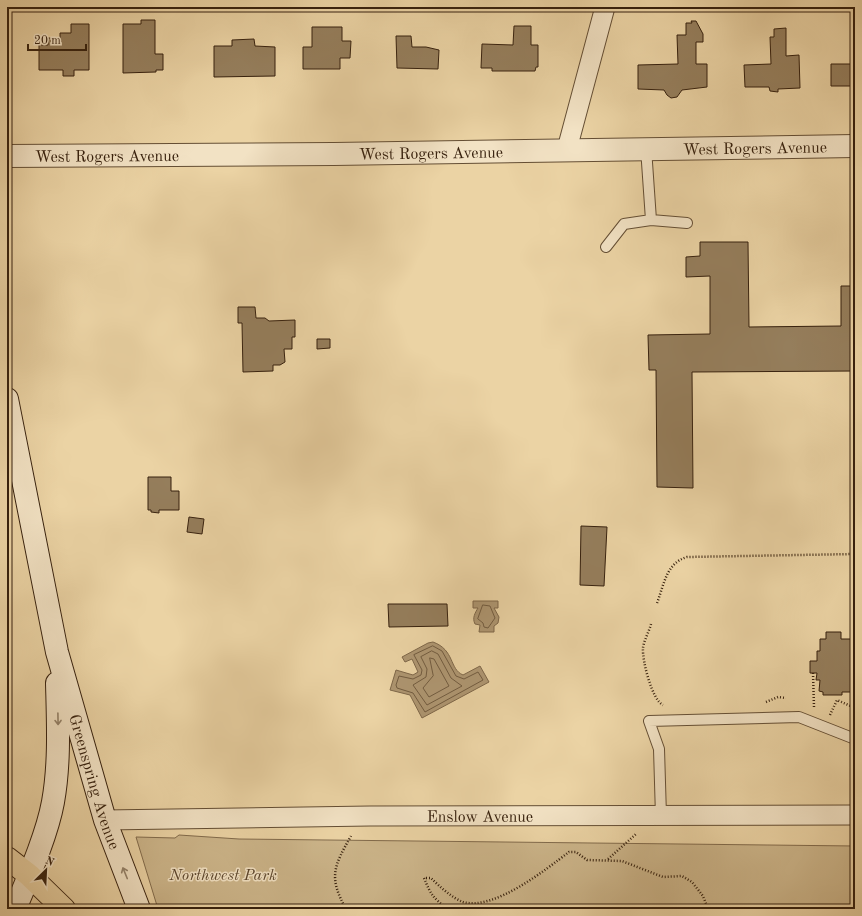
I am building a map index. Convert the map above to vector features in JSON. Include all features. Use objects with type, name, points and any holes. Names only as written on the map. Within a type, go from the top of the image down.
[{"type":"main road","points":[[7,858],[29,875],[64,909]]},
{"type":"street","points":[[567,149],[605,7]]},
{"type":"street","name":"West Rogers Avenue","points":[[7,156],[334,154],[567,149],[855,146]]},
{"type":"street","name":"Greenspring Avenue","points":[[7,399],[57,652],[105,820],[140,909]]},
{"type":"street","name":"Greenspring Avenue","points":[[15,909],[29,875],[52,804],[57,774],[57,652]]},
{"type":"street","name":"Enslow Avenue","points":[[105,820],[363,816],[855,814]]},
{"type":"lane","points":[[646,148],[651,220]]},
{"type":"lane","points":[[606,247],[624,224],[651,220],[687,223]]},
{"type":"lane","points":[[657,816],[659,750],[649,721],[799,717],[855,738]]},
{"type":"path","points":[[657,603],[671,566],[687,557],[855,554]]},
{"type":"path","points":[[651,624],[644,645],[644,665],[658,701],[665,706]]},
{"type":"path","points":[[813,672],[811,699],[814,708],[817,710]]},
{"type":"path","points":[[765,703],[778,697],[786,698]]},
{"type":"path","points":[[828,716],[838,700],[855,708]]},
{"type":"path","points":[[346,909],[336,891],[335,867],[363,816]]},
{"type":"path","points":[[608,860],[657,816]]},
{"type":"path","points":[[448,909],[435,899],[426,887],[424,878],[430,878],[461,901],[484,903],[531,881],[568,852],[576,852],[587,860],[622,861],[663,877],[682,876],[692,882],[703,896],[708,909]]},
{"type":"green space","name":"Northwest Park","points":[[179,835],[239,839],[855,846],[855,909],[158,909],[136,837],[175,838]]},
{"type":"water","points":[[473,601],[498,601],[498,608],[494,608],[499,617],[498,623],[494,626],[494,632],[479,632],[480,625],[475,624],[474,620],[478,608],[473,608]]},
{"type":"water","points":[[433,642],[440,645],[445,650],[456,668],[463,675],[480,666],[489,682],[422,718],[410,695],[390,690],[396,670],[413,675],[418,672],[412,659],[405,662],[402,657],[428,643]]},
{"type":"building","points":[[141,20],[155,20],[155,54],[163,54],[163,70],[156,70],[156,72],[123,73],[123,24],[141,24]]},
{"type":"building","points":[[691,21],[696,21],[703,34],[703,42],[696,42],[696,64],[707,64],[707,87],[682,90],[677,97],[671,98],[664,90],[638,89],[638,65],[678,64],[677,35],[686,35],[686,23],[692,23]]},
{"type":"building","points":[[71,24],[89,24],[89,70],[74,70],[74,76],[63,76],[63,70],[39,70],[39,45],[48,45],[48,38],[60,38],[60,33],[71,33]]},
{"type":"building","points":[[514,26],[531,26],[531,45],[538,45],[538,67],[536,67],[535,71],[492,71],[492,68],[481,68],[482,44],[513,45]]},
{"type":"building","points":[[312,27],[342,27],[342,41],[351,41],[350,58],[340,58],[340,69],[303,69],[303,47],[312,47]]},
{"type":"building","points":[[786,28],[786,56],[799,55],[800,88],[778,89],[778,92],[770,91],[769,87],[745,87],[744,65],[771,64],[770,37],[774,37],[774,29]]},
{"type":"building","points":[[396,36],[411,36],[412,47],[426,47],[439,50],[438,69],[397,68]]},
{"type":"building","points":[[254,39],[255,46],[275,47],[275,76],[214,77],[214,46],[232,46],[232,40]]},
{"type":"building","points":[[831,64],[855,64],[855,86],[831,86]]},
{"type":"building","points":[[700,242],[748,242],[749,327],[841,326],[841,286],[855,286],[855,371],[692,372],[693,488],[657,487],[656,370],[649,370],[648,335],[710,334],[710,276],[686,277],[686,257],[700,256]]},
{"type":"building","points":[[238,307],[255,307],[256,318],[265,318],[269,321],[295,320],[295,337],[292,337],[292,349],[284,349],[285,362],[280,365],[273,365],[273,371],[243,372],[242,323],[238,323]]},
{"type":"building","points":[[317,339],[330,339],[330,348],[317,349]]},
{"type":"building","points":[[148,477],[171,477],[171,491],[179,491],[179,510],[159,510],[159,513],[148,510]]},
{"type":"building","points":[[189,517],[204,519],[202,534],[187,532]]},
{"type":"building","points":[[581,526],[607,527],[604,586],[580,585]]},
{"type":"building","points":[[388,604],[447,604],[448,626],[389,627]]},
{"type":"building","points":[[826,632],[841,632],[841,639],[855,639],[855,692],[842,692],[842,695],[823,695],[823,692],[819,691],[820,680],[816,680],[817,673],[810,673],[810,661],[817,661],[817,651],[820,651],[820,639],[826,639]]}]
